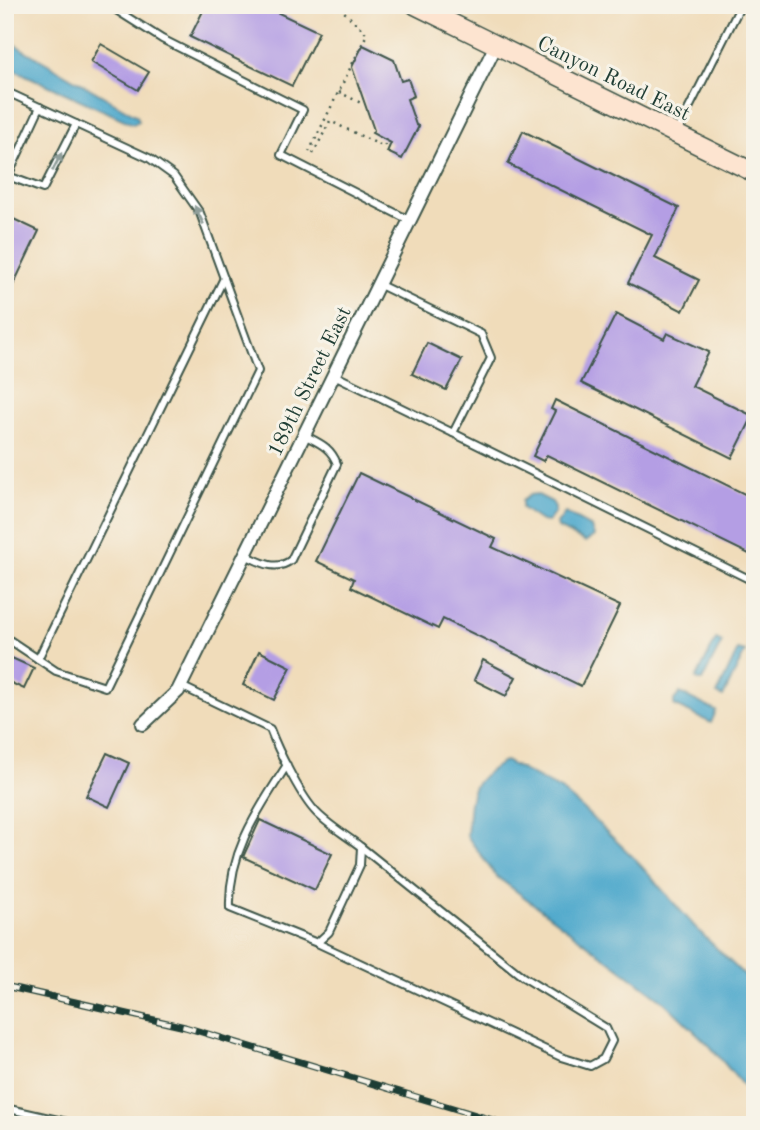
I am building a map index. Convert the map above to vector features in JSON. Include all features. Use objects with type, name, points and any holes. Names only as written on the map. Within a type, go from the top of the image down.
[{"type":"main road","name":"Canyon Road East","points":[[415,5],[755,173]]},
{"type":"street","name":"189th Street East","points":[[143,724],[181,686],[496,45]]},
{"type":"lane","points":[[676,134],[741,5]]},
{"type":"lane","points":[[113,8],[162,39],[303,110],[281,155],[410,220]]},
{"type":"lane","points":[[5,91],[149,158],[174,176],[200,213],[258,371],[105,687],[56,671],[5,637]]},
{"type":"lane","points":[[40,107],[8,176],[43,189],[76,124]]},
{"type":"lane","points":[[38,659],[224,278]]},
{"type":"lane","points":[[378,284],[481,334],[491,358],[453,433]]},
{"type":"lane","points":[[334,375],[755,582]]},
{"type":"lane","points":[[245,555],[268,566],[288,563],[291,559],[337,464],[327,446],[304,435]]},
{"type":"lane","points":[[181,686],[270,729],[277,749],[287,765],[314,811],[523,976],[606,1028],[612,1041],[603,1059],[590,1066],[561,1057],[317,943],[230,908],[229,884],[248,826],[287,765]]},
{"type":"lane","points":[[317,943],[329,932],[350,887],[360,865],[361,847]]},
{"type":"lane","points":[[5,1108],[80,1125]]},
{"type":"path","points":[[311,153],[367,34],[337,5]]},
{"type":"path","points":[[339,92],[364,102]]},
{"type":"path","points":[[327,122],[330,121],[384,147],[387,141]]},
{"type":"water","points":[[5,35],[12,43],[137,116],[139,121],[133,124],[8,67],[5,65]]},
{"type":"water","points":[[536,494],[552,502],[555,507],[555,512],[548,522],[541,521],[522,508],[522,501]]},
{"type":"water","points":[[565,513],[591,527],[594,536],[586,542],[558,528],[557,524]]},
{"type":"water","points":[[716,639],[722,642],[702,681],[696,679]]},
{"type":"water","points":[[738,650],[745,652],[723,697],[717,694]]},
{"type":"water","points":[[680,693],[716,711],[711,723],[674,705],[674,700]]},
{"type":"water","points":[[505,761],[561,790],[583,809],[635,859],[696,928],[755,986],[755,1100],[710,1046],[662,1000],[496,876],[467,836],[469,810],[477,784],[483,776]]},
{"type":"building","points":[[206,5],[251,5],[262,11],[264,6],[319,32],[292,86],[190,37]]},
{"type":"building","points":[[101,44],[149,72],[138,90],[91,62]]},
{"type":"building","points":[[363,45],[394,60],[401,81],[408,79],[414,96],[407,99],[416,125],[419,126],[402,159],[387,152],[391,143],[372,133],[374,130],[352,67]]},
{"type":"building","points":[[523,131],[679,208],[655,258],[699,280],[683,311],[628,283],[652,235],[508,164]]},
{"type":"building","points":[[5,215],[39,231],[5,302]]},
{"type":"building","points":[[616,314],[664,339],[667,333],[709,352],[692,386],[753,416],[732,458],[581,383]]},
{"type":"building","points":[[427,343],[462,360],[446,390],[412,374]]},
{"type":"building","points":[[555,400],[755,499],[755,557],[547,455],[543,461],[533,456],[555,411],[551,409]]},
{"type":"building","points":[[359,473],[496,539],[492,547],[620,606],[581,686],[443,619],[438,629],[351,587],[354,579],[316,561]]},
{"type":"building","points":[[259,651],[291,667],[274,700],[243,685]]},
{"type":"building","points":[[5,655],[34,668],[24,689],[5,680]]},
{"type":"building","points":[[483,660],[516,677],[506,696],[474,680]]},
{"type":"building","points":[[107,753],[129,763],[109,807],[86,796]]},
{"type":"building","points":[[260,820],[332,854],[315,890],[243,857]]},
{"type":"railway","points":[[5,986],[185,1027],[509,1125]]}]
